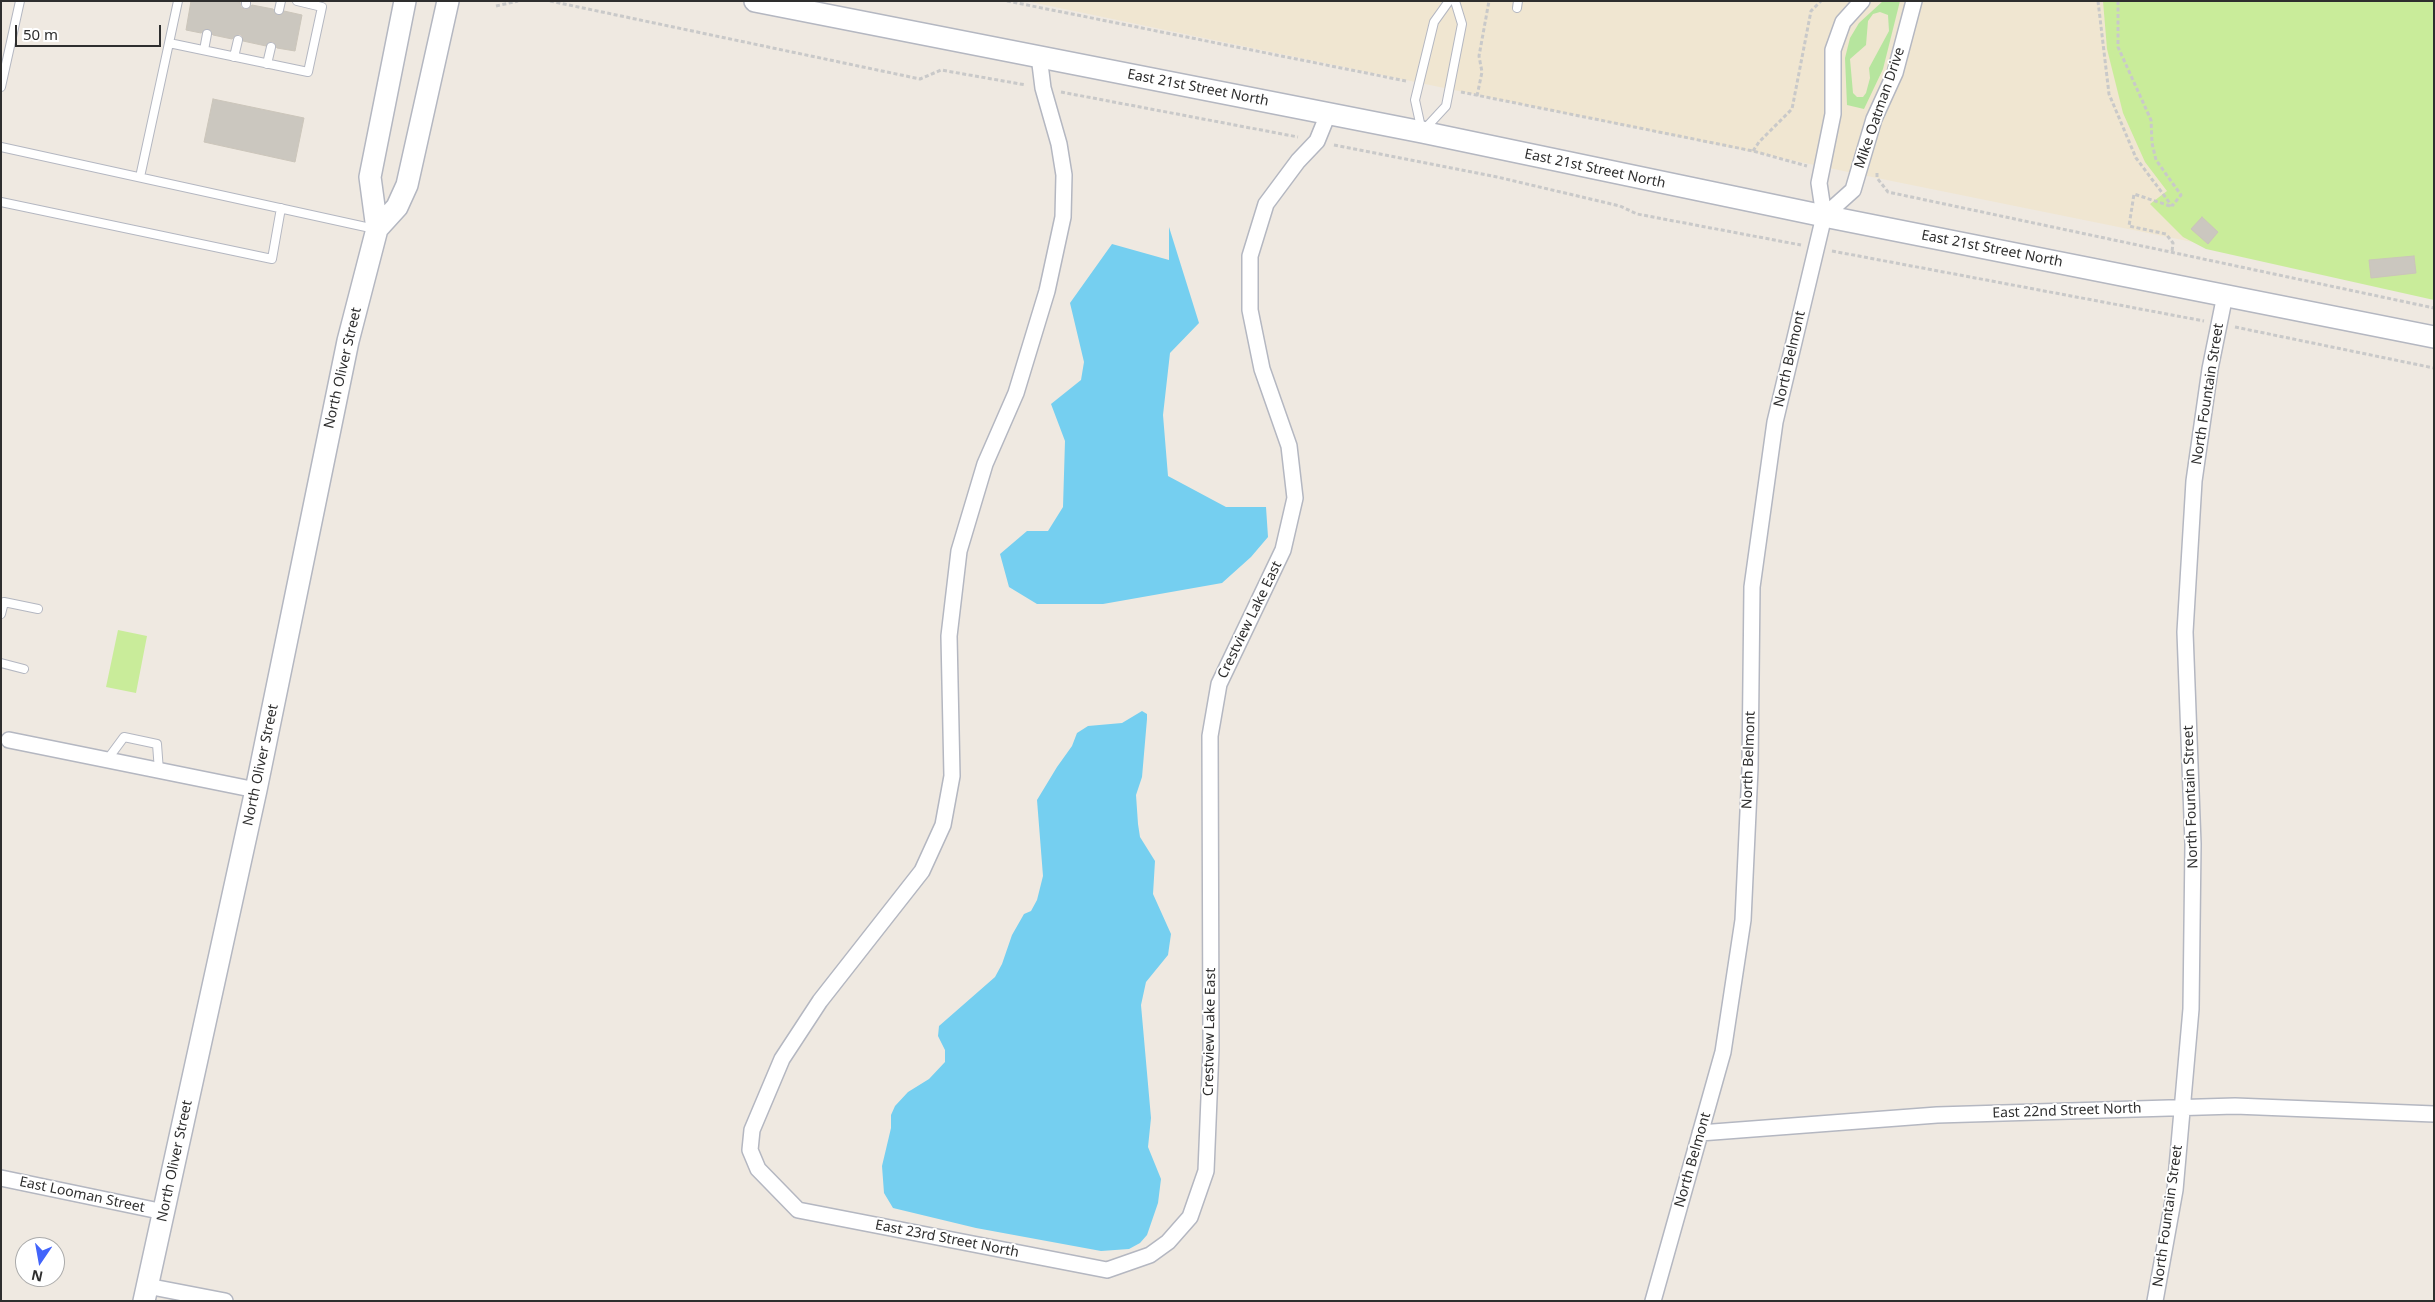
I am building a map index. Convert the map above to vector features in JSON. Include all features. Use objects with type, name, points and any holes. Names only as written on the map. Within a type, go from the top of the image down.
[{"type":"main road","name":"North Oliver Street","points":[[146,1293],[256,790],[344,359],[377,229],[370,177],[405,1]]},
{"type":"main road","name":"North Oliver Street","points":[[377,229],[397,208],[407,185],[448,1]]},
{"type":"main road","name":"East 21st Street North","points":[[755,1],[1422,132],[1824,216],[2434,337]]},
{"type":"street","points":[[1824,216],[1819,183],[1833,114],[1833,50],[1843,22],[1862,1]]},
{"type":"street","name":"Mike Oatman Drive","points":[[1824,216],[1854,190],[1874,119],[1896,73],[1914,1]]},
{"type":"street","points":[[1039,56],[1043,88]]},
{"type":"street","name":"East 23rd Street North","points":[[1043,88],[1060,144],[1064,175],[1063,217],[1046,291],[1016,393],[986,464],[959,551],[949,636],[952,776],[943,826],[922,871],[820,1001],[782,1058],[752,1130],[750,1150],[758,1169],[798,1210],[1106,1270],[1150,1255]]},
{"type":"street","name":"Crestview Lake East","points":[[1150,1255],[1168,1242],[1190,1217],[1206,1171],[1212,1037],[1210,736],[1219,684],[1283,550],[1295,498],[1289,446],[1262,369],[1250,310],[1250,256],[1266,204],[1298,161],[1317,141],[1328,114]]},
{"type":"street","name":"North Belmont","points":[[1653,1301],[1723,1052],[1743,920],[1750,769],[1752,588],[1775,422],[1824,216]]},
{"type":"street","name":"North Fountain Street","points":[[2155,1301],[2175,1190],[2191,1010],[2193,854],[2185,632],[2194,481],[2210,369],[2225,295]]},
{"type":"street","points":[[9,740],[256,790]]},
{"type":"street","name":"East 22nd Street North","points":[[1700,1132],[1937,1115],[2235,1106],[2434,1114]]},
{"type":"street","name":"East Looman Street","points":[[1,1178],[164,1212]]},
{"type":"street","points":[[146,1293],[225,1301]]},
{"type":"lane","points":[[1,88],[20,1]]},
{"type":"lane","points":[[140,177],[178,1]]},
{"type":"lane","points":[[279,10],[281,1]]},
{"type":"lane","points":[[169,43],[308,72],[322,6],[297,1]]},
{"type":"lane","points":[[1422,132],[1415,100],[1434,22],[1448,1]]},
{"type":"lane","points":[[1422,132],[1446,106],[1462,24],[1456,1]]},
{"type":"lane","points":[[204,50],[207,34]]},
{"type":"lane","points":[[234,57],[238,40]]},
{"type":"lane","points":[[267,64],[271,47]]},
{"type":"lane","points":[[1,147],[377,229]]},
{"type":"lane","points":[[1,202],[272,259],[281,208]]},
{"type":"lane","points":[[1,614],[4,602],[38,609]]},
{"type":"lane","points":[[1,663],[24,669]]},
{"type":"lane","points":[[107,760],[124,737],[157,744],[160,770]]},
{"type":"path","points":[[496,6],[518,1]]},
{"type":"path","points":[[550,1],[920,79],[941,70],[1317,141],[1497,177],[1620,206],[1644,215],[2219,324],[2434,368]]},
{"type":"path","points":[[1477,96],[1482,72],[1479,56],[1488,1]]},
{"type":"path","points":[[1753,151],[1758,142],[1792,109],[1811,10],[1821,1]]},
{"type":"path","points":[[2098,1],[2109,94],[2136,158],[2172,206]]},
{"type":"path","points":[[2118,1],[2118,47],[2151,120],[2152,143],[2156,160],[2181,195],[2172,206]]},
{"type":"path","points":[[1877,170],[1877,178],[1888,192],[2434,308]]},
{"type":"path","points":[[2172,206],[2134,194],[2129,226],[2166,234],[2173,243],[2172,252]]},
{"type":"shaded area","points":[[1026,1],[2434,1],[2434,291],[1877,178]]},
{"type":"green space","points":[[1883,1],[1900,1],[1883,69],[1864,109],[1847,105],[1845,58],[1850,38],[1859,23]],"holes":[[[1880,12],[1888,15],[1889,31],[1869,68],[1870,78],[1866,93],[1863,97],[1857,97],[1853,93],[1850,59],[1866,45],[1868,21],[1873,14]]]},
{"type":"green space","points":[[2103,1],[2434,1],[2434,300],[2206,249],[2183,237],[2150,204],[2167,191],[2145,162],[2123,113],[2107,49]]},
{"type":"green space","points":[[118,630],[147,636],[136,693],[106,687]]},
{"type":"water","points":[[1169,227],[1199,323],[1170,353],[1163,415],[1168,476],[1226,507],[1266,507],[1268,537],[1251,557],[1222,583],[1103,604],[1037,604],[1009,587],[1000,554],[1027,531],[1048,531],[1063,507],[1065,441],[1051,404],[1081,380],[1084,362],[1070,303],[1112,244],[1169,260]]},
{"type":"water","points":[[1142,711],[1147,714],[1147,719],[1142,777],[1136,795],[1138,824],[1140,837],[1155,861],[1153,894],[1171,934],[1168,955],[1146,982],[1141,1005],[1151,1118],[1148,1147],[1161,1179],[1158,1203],[1147,1235],[1140,1243],[1129,1249],[1101,1251],[976,1228],[893,1208],[884,1193],[882,1166],[891,1128],[891,1115],[895,1106],[908,1092],[929,1079],[945,1062],[945,1050],[938,1036],[939,1026],[995,977],[1002,964],[1012,935],[1024,914],[1031,911],[1037,900],[1043,876],[1037,800],[1072,746],[1077,733],[1088,726],[1122,723]]},
{"type":"building","points":[[191,1],[234,1],[240,2],[241,7],[246,10],[252,5],[273,9],[278,16],[284,11],[302,15],[295,51],[277,48],[272,41],[266,46],[243,41],[242,36],[239,34],[232,39],[213,35],[208,29],[201,33],[186,30]]},
{"type":"building","points":[[213,99],[304,118],[295,162],[204,142]]},
{"type":"building","points":[[2202,217],[2218,232],[2208,244],[2191,229]]},
{"type":"building","points":[[2414,256],[2416,273],[2371,278],[2369,260]]}]
